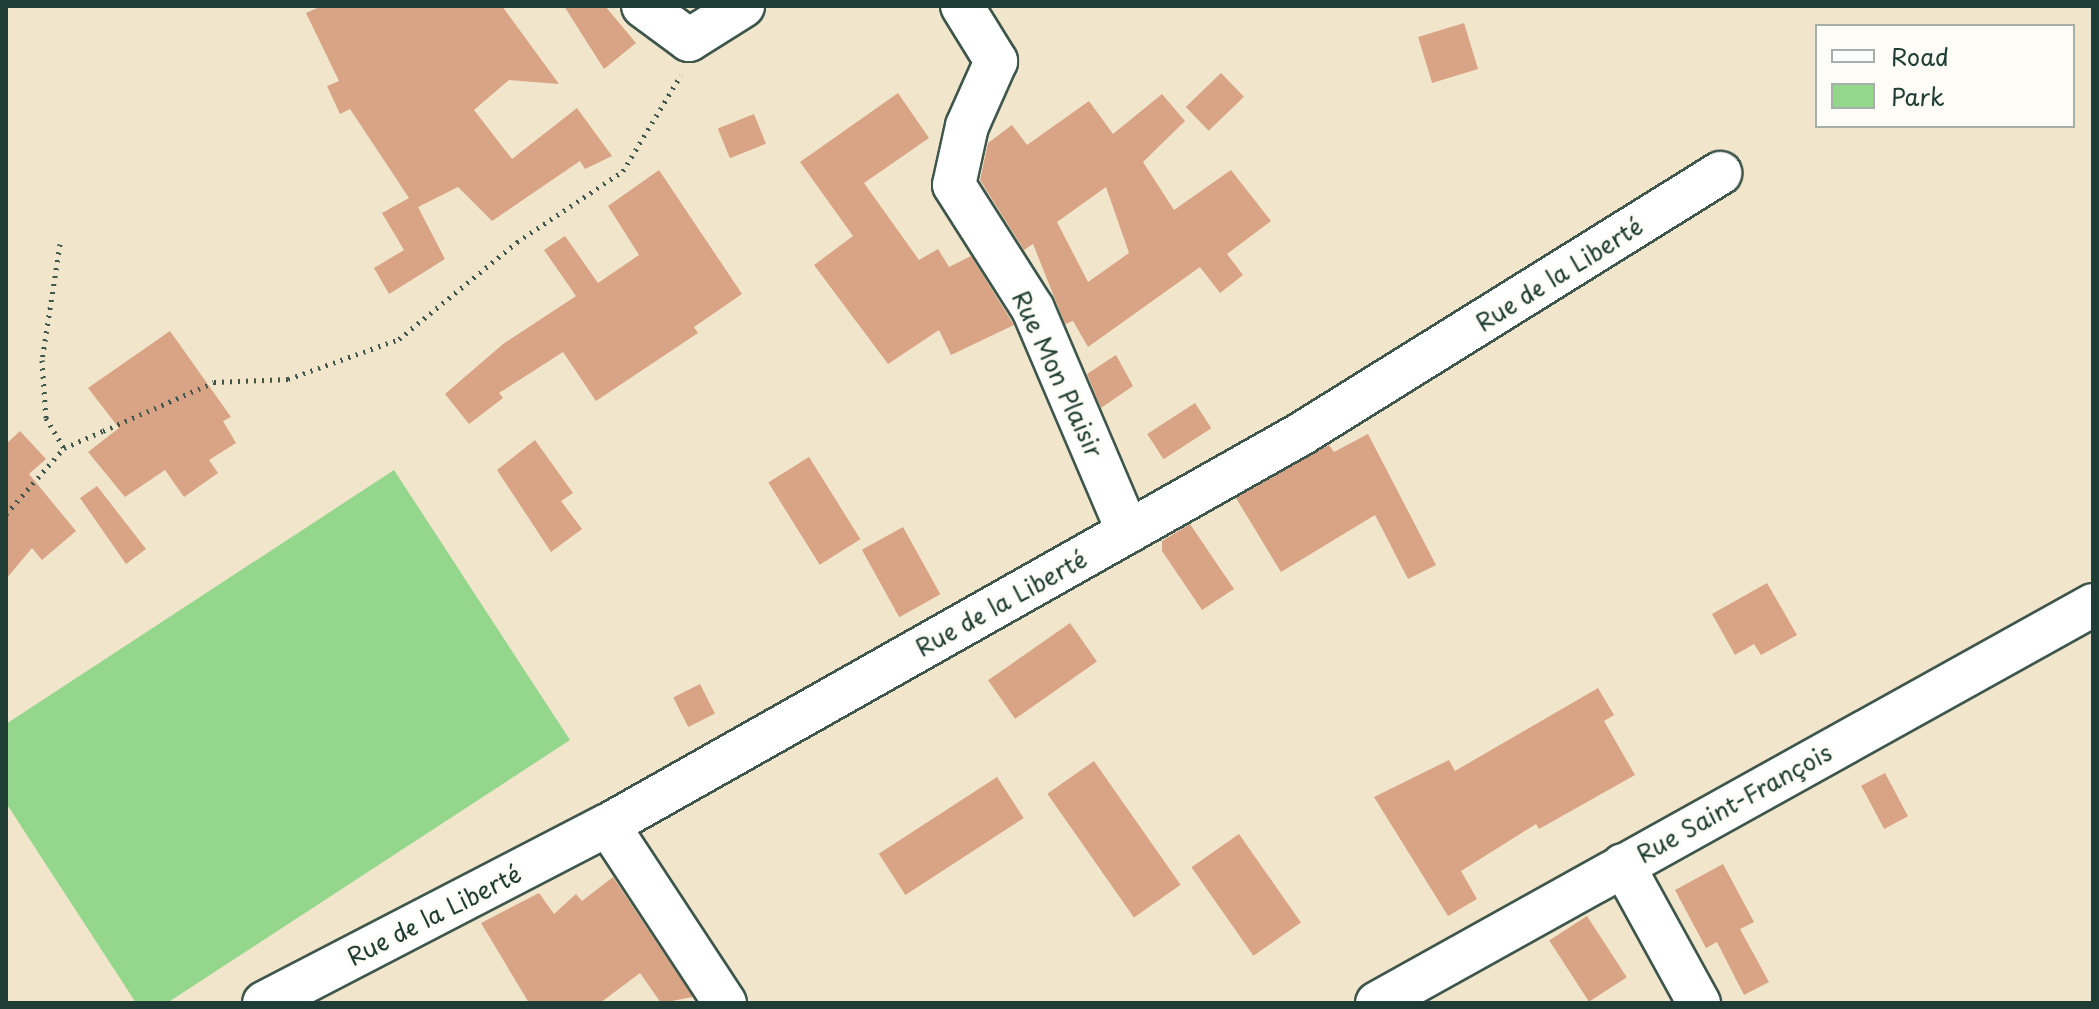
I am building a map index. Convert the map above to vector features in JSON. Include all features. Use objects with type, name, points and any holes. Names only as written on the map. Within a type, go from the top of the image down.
[{"type":"street","points":[[643,6],[689,40],[726,16]]},
{"type":"street","name":"Rue Mon Plaisir","points":[[962,6],[996,61],[967,126],[954,185],[1033,309],[1128,532]]},
{"type":"street","name":"Rue de la Liberté","points":[[266,1003],[608,825],[1301,434],[1721,173]]},
{"type":"street","name":"Rue Saint-François","points":[[1377,1003],[2093,605]]},
{"type":"street","points":[[608,825],[725,1003]]},
{"type":"street","points":[[1623,865],[1699,1003]]},
{"type":"path","points":[[6,514],[64,448],[214,382],[288,379],[399,339],[517,242],[623,171],[726,16]]},
{"type":"path","points":[[60,244],[42,360],[46,418],[64,448]]},
{"type":"green space","points":[[394,470],[570,740],[167,1003],[136,1003],[6,803],[6,724]]},
{"type":"building","points":[[322,6],[502,6],[559,84],[509,80],[474,110],[512,159],[577,108],[612,156],[585,169],[580,161],[492,221],[458,187],[418,207],[445,259],[389,294],[374,268],[404,250],[382,213],[409,198],[350,109],[340,114],[327,86],[339,81],[306,13]]},
{"type":"building","points":[[564,6],[605,6],[636,43],[604,69]]},
{"type":"building","points":[[1464,23],[1478,69],[1432,83],[1418,37]]},
{"type":"building","points":[[1221,73],[1244,97],[1209,131],[1186,107]]},
{"type":"building","points":[[898,93],[929,138],[864,183],[919,260],[938,249],[949,267],[971,256],[1014,325],[951,355],[939,330],[888,364],[814,265],[853,236],[800,162]]},
{"type":"building","points":[[1162,94],[1185,121],[1143,162],[1174,210],[1231,170],[1271,221],[1227,254],[1243,275],[1220,293],[1200,267],[1088,347],[1073,321],[1065,324],[1033,244],[1024,250],[980,180],[988,143],[1012,125],[1027,145],[1089,101],[1113,134]],"holes":[[[1106,187],[1129,253],[1088,282],[1057,222]]]},
{"type":"building","points":[[754,114],[766,144],[730,158],[718,129]]},
{"type":"building","points":[[659,170],[742,294],[694,327],[698,333],[596,401],[563,352],[499,393],[503,398],[469,424],[445,394],[503,344],[576,296],[544,250],[565,236],[598,283],[639,255],[608,206]]},
{"type":"building","points":[[170,331],[231,417],[223,421],[236,443],[209,460],[218,473],[184,497],[165,470],[125,497],[88,452],[119,428],[88,388]]},
{"type":"building","points":[[1116,355],[1133,386],[1101,408],[1087,374]]},
{"type":"building","points":[[1195,403],[1211,428],[1164,459],[1147,434]]},
{"type":"building","points":[[20,431],[46,459],[29,474],[76,531],[42,560],[32,548],[6,579],[6,444]]},
{"type":"building","points":[[1368,434],[1436,565],[1408,579],[1375,515],[1281,572],[1236,498],[1329,445],[1334,452]]},
{"type":"building","points":[[535,440],[573,493],[561,501],[582,529],[551,552],[497,470]]},
{"type":"building","points":[[809,457],[860,539],[820,565],[768,482]]},
{"type":"building","points":[[97,486],[146,549],[126,564],[80,498]]},
{"type":"building","points":[[1190,524],[1234,589],[1202,610],[1162,551],[1162,541]]},
{"type":"building","points":[[903,527],[940,594],[899,617],[862,550]]},
{"type":"building","points":[[1767,583],[1797,635],[1761,655],[1754,644],[1735,655],[1712,614]]},
{"type":"building","points":[[1070,623],[1097,662],[1015,719],[988,680]]},
{"type":"building","points":[[700,684],[715,713],[688,727],[673,698]]},
{"type":"building","points":[[1598,688],[1614,715],[1604,721],[1635,775],[1539,829],[1536,824],[1461,871],[1477,899],[1448,916],[1374,797],[1449,760],[1455,771]]},
{"type":"building","points":[[1094,761],[1181,885],[1134,917],[1047,794]]},
{"type":"building","points":[[1885,773],[1908,816],[1884,829],[1861,786]]},
{"type":"building","points":[[997,777],[1024,818],[905,895],[879,854]]},
{"type":"building","points":[[1239,834],[1301,922],[1253,956],[1191,867]]},
{"type":"building","points":[[1723,864],[1754,922],[1740,929],[1769,982],[1744,995],[1717,942],[1706,948],[1675,890]]},
{"type":"building","points":[[613,877],[693,997],[661,1003],[640,973],[600,1003],[529,1003],[481,923],[539,893],[554,914],[576,894],[582,901]]},
{"type":"building","points":[[1587,916],[1627,977],[1589,1002],[1549,941]]}]
